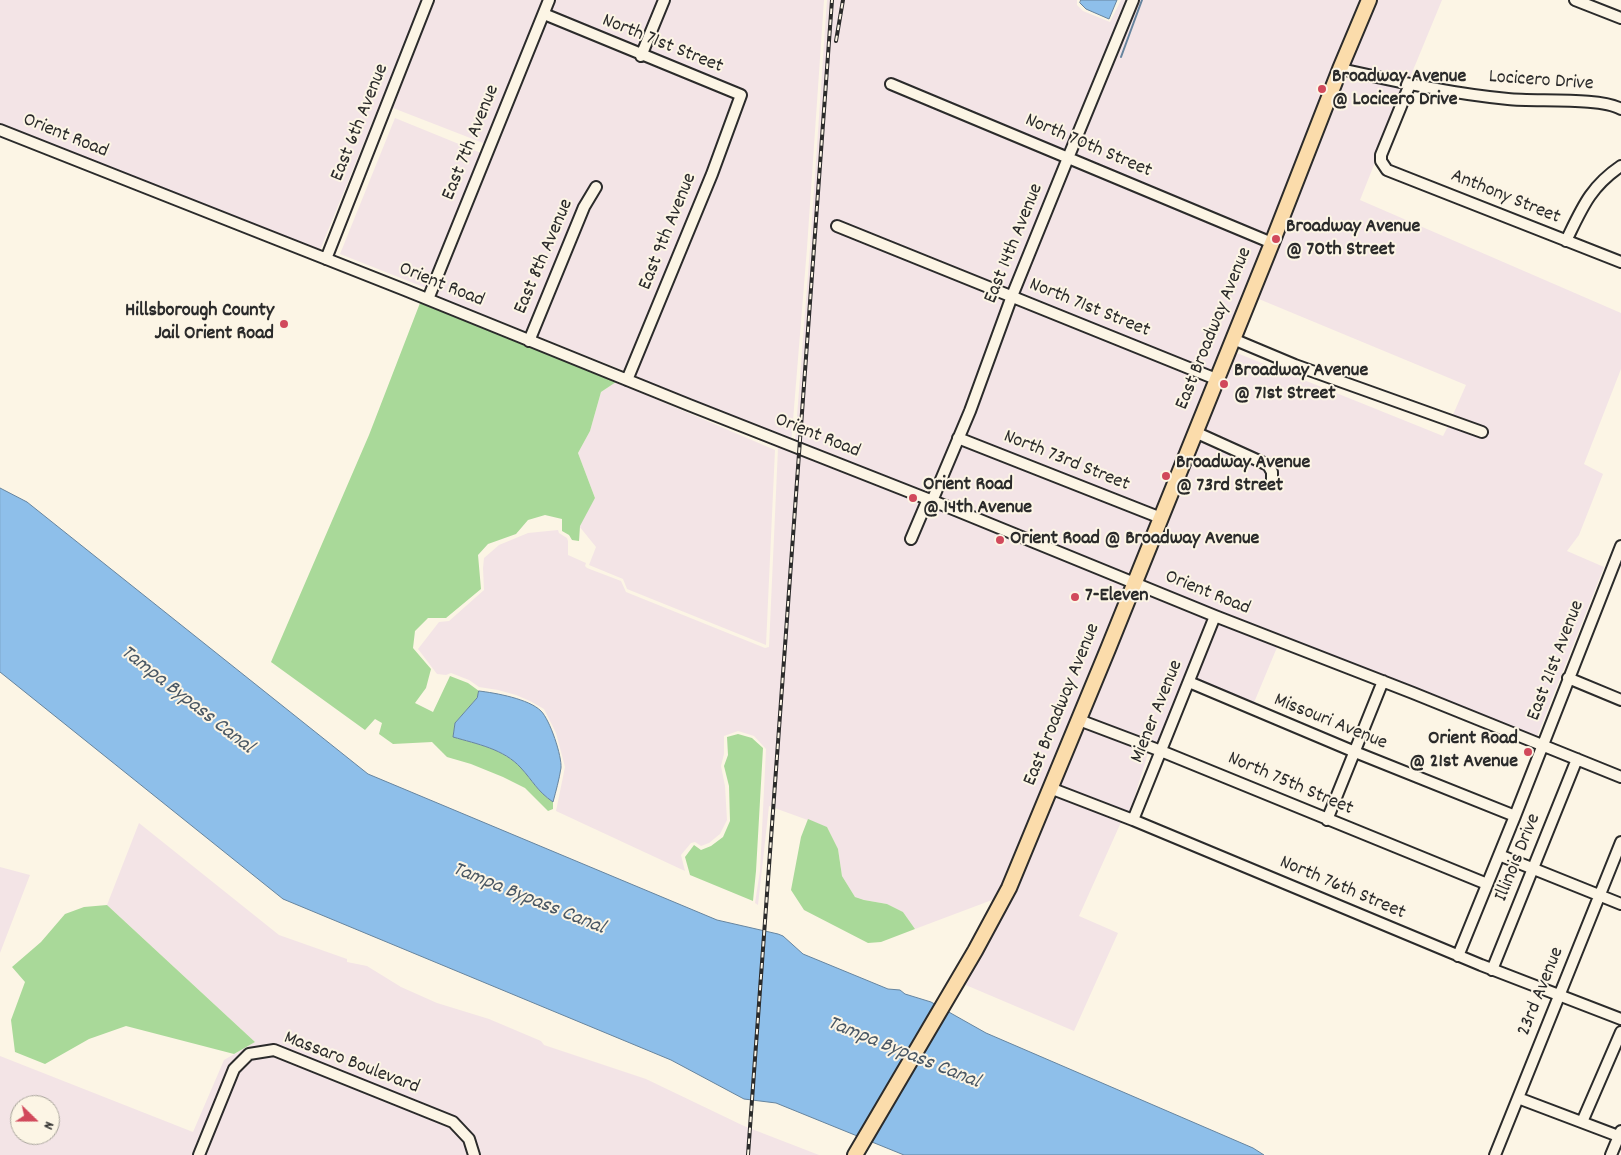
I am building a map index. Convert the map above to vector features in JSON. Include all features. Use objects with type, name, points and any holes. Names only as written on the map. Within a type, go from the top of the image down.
[{"type":"main road","name":"East Broadway Avenue","points":[[857,1152],[1009,888],[1161,518],[1369,0]]},
{"type":"street","name":"East 6th Avenue","points":[[326,259],[428,0]]},
{"type":"street","name":"East 7th Avenue","points":[[428,299],[549,0]]},
{"type":"street","points":[[641,56],[664,0]]},
{"type":"street","name":"East 14th Avenue","points":[[911,539],[958,438],[1012,296],[1133,0]]},
{"type":"street","points":[[1575,0],[1621,18]]},
{"type":"street","name":"North 71st Street","points":[[544,14],[641,56],[740,95]]},
{"type":"street","name":"Locicero Drive","points":[[1340,69],[1410,84],[1508,99],[1600,103],[1621,109]]},
{"type":"street","name":"North 70th Street","points":[[891,84],[1272,243]]},
{"type":"street","name":"Anthony Street","points":[[1410,84],[1381,156],[1381,161],[1387,170],[1621,262]]},
{"type":"street","name":"East 9th Avenue","points":[[626,380],[708,182],[740,95]]},
{"type":"street","name":"Orient Road","points":[[0,130],[428,299],[626,380],[930,500],[1134,584],[1383,681],[1621,777]]},
{"type":"street","points":[[1566,241],[1585,201],[1607,176],[1621,166]]},
{"type":"street","name":"East 8th Avenue","points":[[529,341],[584,207],[596,187]]},
{"type":"street","name":"North 71st Street","points":[[837,226],[1216,379]]},
{"type":"street","points":[[1233,339],[1295,365],[1482,432]]},
{"type":"street","points":[[1195,432],[1268,465],[1272,472],[1272,481]]},
{"type":"street","name":"North 73rd Street","points":[[958,438],[1161,518]]},
{"type":"street","name":"East 21st Avenue","points":[[1458,956],[1621,546]]},
{"type":"street","name":"Miener Avenue","points":[[1133,820],[1215,616]]},
{"type":"street","points":[[1568,678],[1621,700]]},
{"type":"street","points":[[1327,820],[1383,681]]},
{"type":"street","name":"Missouri Avenue","points":[[1189,682],[1355,752],[1515,816]]},
{"type":"street","name":"North 75th Street","points":[[1079,720],[1161,751],[1487,884]]},
{"type":"street","name":"Illinois Drive","points":[[1492,970],[1577,760]]},
{"type":"street","name":"North 76th Street","points":[[1050,788],[1133,820],[1492,970],[1621,1019]]},
{"type":"street","name":"23rd Avenue","points":[[1495,1155],[1621,842]]},
{"type":"street","points":[[1499,855],[1621,904]]},
{"type":"street","points":[[1582,1122],[1621,1032]]},
{"type":"street","name":"Massaro Boulevard","points":[[198,1155],[234,1069],[249,1054],[274,1050],[453,1122],[469,1140],[474,1155]]},
{"type":"street","points":[[1518,1098],[1620,1134],[1611,1155]]},
{"type":"shaded area","points":[[0,0],[422,0],[320,250],[0,125]]},
{"type":"shaded area","points":[[434,0],[824,0],[791,445],[627,372],[437,296],[496,148],[393,108]]},
{"type":"shaded area","points":[[827,0],[1077,0],[1077,5],[1083,11],[1110,22],[1121,0],[1129,0],[1066,152],[888,79],[885,86],[1063,159],[1010,291],[835,221],[832,228],[1007,298],[966,409],[929,496],[795,442]]},
{"type":"shaded area","points":[[1138,0],[1365,0],[1269,238],[1073,156]]},
{"type":"shaded area","points":[[1374,0],[1442,0],[1409,80],[1345,67]]},
{"type":"shaded area","points":[[1342,74],[1405,87],[1360,200],[1621,313],[1621,369],[1584,464],[1603,474],[1579,535],[1567,551],[1604,567],[1536,739],[1140,582],[1197,437],[1265,467],[1268,473],[1268,484],[1276,485],[1277,472],[1200,430],[1232,351],[1443,436],[1449,424],[1485,436],[1487,429],[1452,417],[1466,385],[1254,297]]},
{"type":"shaded area","points":[[395,118],[481,153],[426,288],[340,254]]},
{"type":"shaded area","points":[[1071,163],[1266,245],[1214,374],[1018,295]]},
{"type":"shaded area","points":[[1015,302],[1211,381],[1158,513],[964,436]]},
{"type":"shaded area","points":[[616,382],[775,450],[766,645],[627,589],[623,579],[589,565],[596,547],[579,526],[595,498],[578,453],[590,431],[601,392]]},
{"type":"shaded area","points":[[692,411],[923,501],[906,540],[913,544],[930,504],[1129,586],[1000,897],[915,929],[903,912],[887,904],[855,897],[842,876],[838,849],[827,827],[769,806],[758,905],[755,903],[760,871],[766,749],[754,736],[738,731],[724,736],[724,754],[721,766],[725,786],[727,820],[720,834],[709,843],[701,846],[695,842],[691,843],[681,855],[685,871],[556,811],[565,767],[556,733],[544,709],[516,695],[479,687],[469,680],[451,673],[446,675],[437,674],[418,649],[439,622],[449,621],[484,590],[484,558],[499,545],[528,533],[558,530],[559,533],[567,538],[568,555],[586,563],[585,566],[587,568],[621,581],[626,592],[765,648],[769,647],[778,448]]},
{"type":"shaded area","points":[[961,443],[1156,520],[1132,579],[937,499]]},
{"type":"shaded area","points":[[1137,589],[1210,618],[1158,746],[1084,718]]},
{"type":"shaded area","points":[[1218,621],[1278,645],[1253,705],[1194,680]]},
{"type":"shaded area","points":[[1082,725],[1156,753],[1155,755],[1148,753],[1129,815],[1056,786]]},
{"type":"shaded area","points":[[1053,793],[1122,820],[1079,916],[1118,933],[1074,1031],[961,983]]},
{"type":"shaded area","points":[[139,823],[279,935],[347,959],[347,962],[367,966],[401,987],[437,1003],[489,1019],[541,1041],[544,1045],[646,1079],[744,1126],[819,1155],[478,1155],[456,1119],[275,1047],[230,1067],[194,1155],[0,1155],[0,1056],[193,1132],[224,1060],[255,1042],[107,905]]},
{"type":"shaded area","points":[[0,867],[30,875],[0,953]]},
{"type":"shaded area","points":[[273,1054],[451,1125],[466,1141],[470,1155],[203,1155],[237,1071],[252,1057]]},
{"type":"green space","points":[[420,303],[616,382],[601,392],[590,431],[578,453],[595,498],[580,526],[579,541],[572,540],[569,535],[562,531],[562,519],[545,515],[528,520],[516,534],[488,544],[478,555],[481,589],[446,618],[428,618],[415,631],[413,648],[431,669],[426,688],[415,703],[433,712],[450,676],[468,683],[479,691],[477,698],[455,723],[453,737],[490,748],[507,756],[553,802],[553,809],[548,811],[525,788],[471,764],[447,757],[432,742],[393,744],[379,734],[382,723],[375,719],[365,730],[271,662],[369,435]]},
{"type":"green space","points":[[738,734],[752,738],[763,748],[753,901],[690,875],[685,857],[694,845],[701,850],[711,846],[723,837],[730,821],[729,786],[724,766],[728,755],[727,737]]},
{"type":"green space","points":[[808,819],[827,827],[838,849],[842,876],[855,897],[887,904],[903,912],[915,929],[881,942],[868,943],[804,910],[791,890],[801,837]]},
{"type":"green space","points":[[107,905],[255,1042],[234,1054],[126,1026],[89,1039],[45,1064],[15,1052],[11,1020],[25,982],[12,967],[41,942],[65,914],[84,907]]},
{"type":"water","points":[[1081,0],[1117,0],[1109,19],[1086,9],[1080,3]]},
{"type":"water","name":"Tampa Bypass Canal","points":[[0,488],[27,502],[368,774],[717,920],[783,936],[803,954],[888,989],[900,990],[905,994],[931,1002],[986,1033],[1253,1148],[1264,1155],[904,1155],[776,1103],[744,1099],[671,1060],[283,899],[0,672]]},
{"type":"water","points":[[479,691],[521,700],[541,711],[555,738],[561,762],[553,802],[507,756],[490,748],[453,737],[455,723],[477,698]]},
{"type":"waterway","points":[[1121,57],[1142,0]]},
{"type":"railway","points":[[748,1155],[832,0]]},
{"type":"railway","points":[[836,41],[843,0]]},
{"type":"place","name":"Broadway Avenue @ Locicero Drive","points":[[1322,89]]},
{"type":"place","name":"Broadway Avenue @ 70th Street","points":[[1276,239]]},
{"type":"place","name":"Hillsborough County Jail Orient Road","points":[[284,324]]},
{"type":"place","name":"Broadway Avenue @ 71st Street","points":[[1224,384]]},
{"type":"place","name":"Broadway Avenue @ 73rd Street","points":[[1166,476]]},
{"type":"place","name":"Orient Road @ 14th Avenue","points":[[913,498]]},
{"type":"place","name":"Orient Road @ Broadway Avenue","points":[[1000,540]]},
{"type":"place","name":"7-Eleven","points":[[1075,597]]},
{"type":"place","name":"Orient Road @ 21st Avenue","points":[[1528,752]]}]
